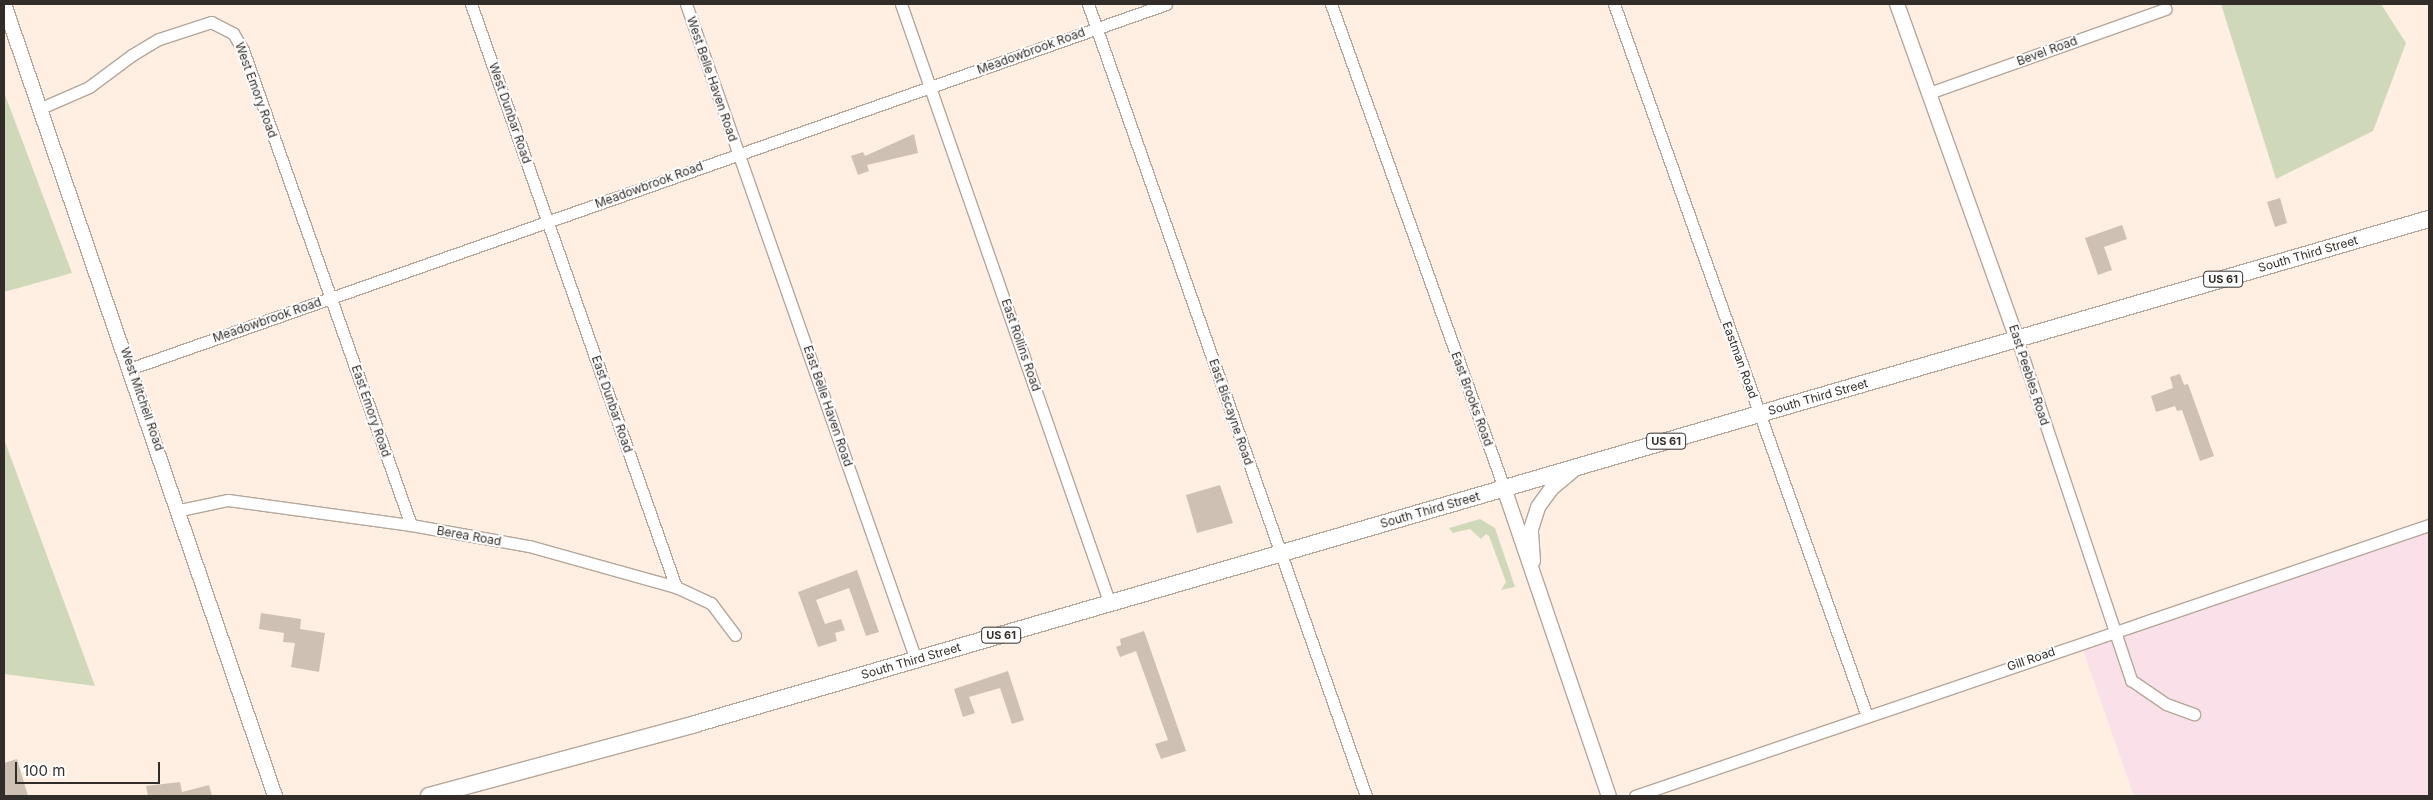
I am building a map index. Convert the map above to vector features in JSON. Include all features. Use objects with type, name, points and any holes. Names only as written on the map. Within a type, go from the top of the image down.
[{"type":"highway","name":"South Third Street","points":[[428,796],[524,773],[1504,488],[1572,471],[1760,414],[2429,219]]},
{"type":"main road","name":"West Mitchell Road","points":[[4,4],[132,368],[275,796]]},
{"type":"main road","name":"East Peebles Road","points":[[1897,4],[2017,339]]},
{"type":"main road","points":[[1533,579],[1532,523],[1552,488],[1572,471]]},
{"type":"main road","name":"East Brooks Road","points":[[1504,488],[1533,579],[1608,796]]},
{"type":"street","name":"West Dunbar Road","points":[[472,4],[548,222]]},
{"type":"street","name":"West Belle Haven Road","points":[[686,4],[738,153]]},
{"type":"street","name":"East Rollins Road","points":[[901,4],[1110,604]]},
{"type":"street","name":"East Biscayne Road","points":[[1088,4],[1366,796]]},
{"type":"street","name":"Meadowbrook Road","points":[[132,368],[738,153],[1166,4]]},
{"type":"street","name":"East Brooks Road","points":[[1331,4],[1504,488]]},
{"type":"street","name":"Eastman Road","points":[[1614,4],[1867,716]]},
{"type":"street","name":"Bevel Road","points":[[1929,93],[2165,9]]},
{"type":"street","name":"West Emory Road","points":[[41,108],[89,87],[153,42],[211,22],[228,28],[243,50],[331,297]]},
{"type":"street","name":"East Belle Haven Road","points":[[738,153],[916,660]]},
{"type":"street","name":"East Dunbar Road","points":[[548,222],[676,586]]},
{"type":"street","name":"East Emory Road","points":[[331,297],[411,525]]},
{"type":"street","name":"East Peebles Road","points":[[2017,339],[2131,680],[2166,704],[2194,714]]},
{"type":"street","name":"Berea Road","points":[[180,510],[228,500],[411,525],[529,546],[676,586],[711,603],[735,635]]},
{"type":"street","name":"Gill Road","points":[[1635,796],[2113,630],[2429,525]]},
{"type":"shaded area","points":[[2429,531],[2429,796],[2134,796],[2082,647]]},
{"type":"green space","points":[[2221,4],[2381,4],[2406,43],[2373,131],[2276,179]]},
{"type":"green space","points":[[4,92],[72,273],[4,292]]},
{"type":"green space","points":[[4,439],[95,686],[4,674]]},
{"type":"green space","points":[[1480,519],[1495,528],[1515,587],[1501,590],[1506,582],[1489,536],[1486,534],[1481,539],[1470,529],[1453,533],[1449,528]]},
{"type":"building","points":[[914,134],[918,153],[867,165],[869,171],[858,175],[851,156],[863,152],[865,156]]},
{"type":"building","points":[[2280,198],[2287,223],[2275,227],[2267,202]]},
{"type":"building","points":[[2122,225],[2127,239],[2104,247],[2112,270],[2098,275],[2085,238]]},
{"type":"building","points":[[2180,374],[2184,385],[2188,384],[2214,456],[2200,461],[2182,410],[2177,411],[2175,406],[2156,412],[2151,396],[2173,388],[2170,377]]},
{"type":"building","points":[[1220,485],[1233,523],[1197,533],[1186,495]]},
{"type":"building","points":[[857,570],[879,632],[866,636],[849,588],[816,600],[825,624],[841,619],[845,630],[835,633],[837,641],[818,647],[798,592]]},
{"type":"building","points":[[261,613],[301,619],[300,629],[325,633],[319,672],[291,667],[295,643],[283,642],[284,633],[259,629]]},
{"type":"building","points":[[1144,631],[1186,751],[1161,759],[1155,744],[1168,740],[1136,651],[1120,657],[1116,647],[1121,645],[1120,639]]},
{"type":"building","points":[[1008,671],[1024,720],[1012,724],[1000,688],[969,697],[975,713],[963,717],[954,689]]},
{"type":"building","points":[[17,759],[28,796],[4,796],[4,763]]},
{"type":"building","points":[[180,782],[182,792],[209,785],[212,796],[148,796],[146,786]]}]
